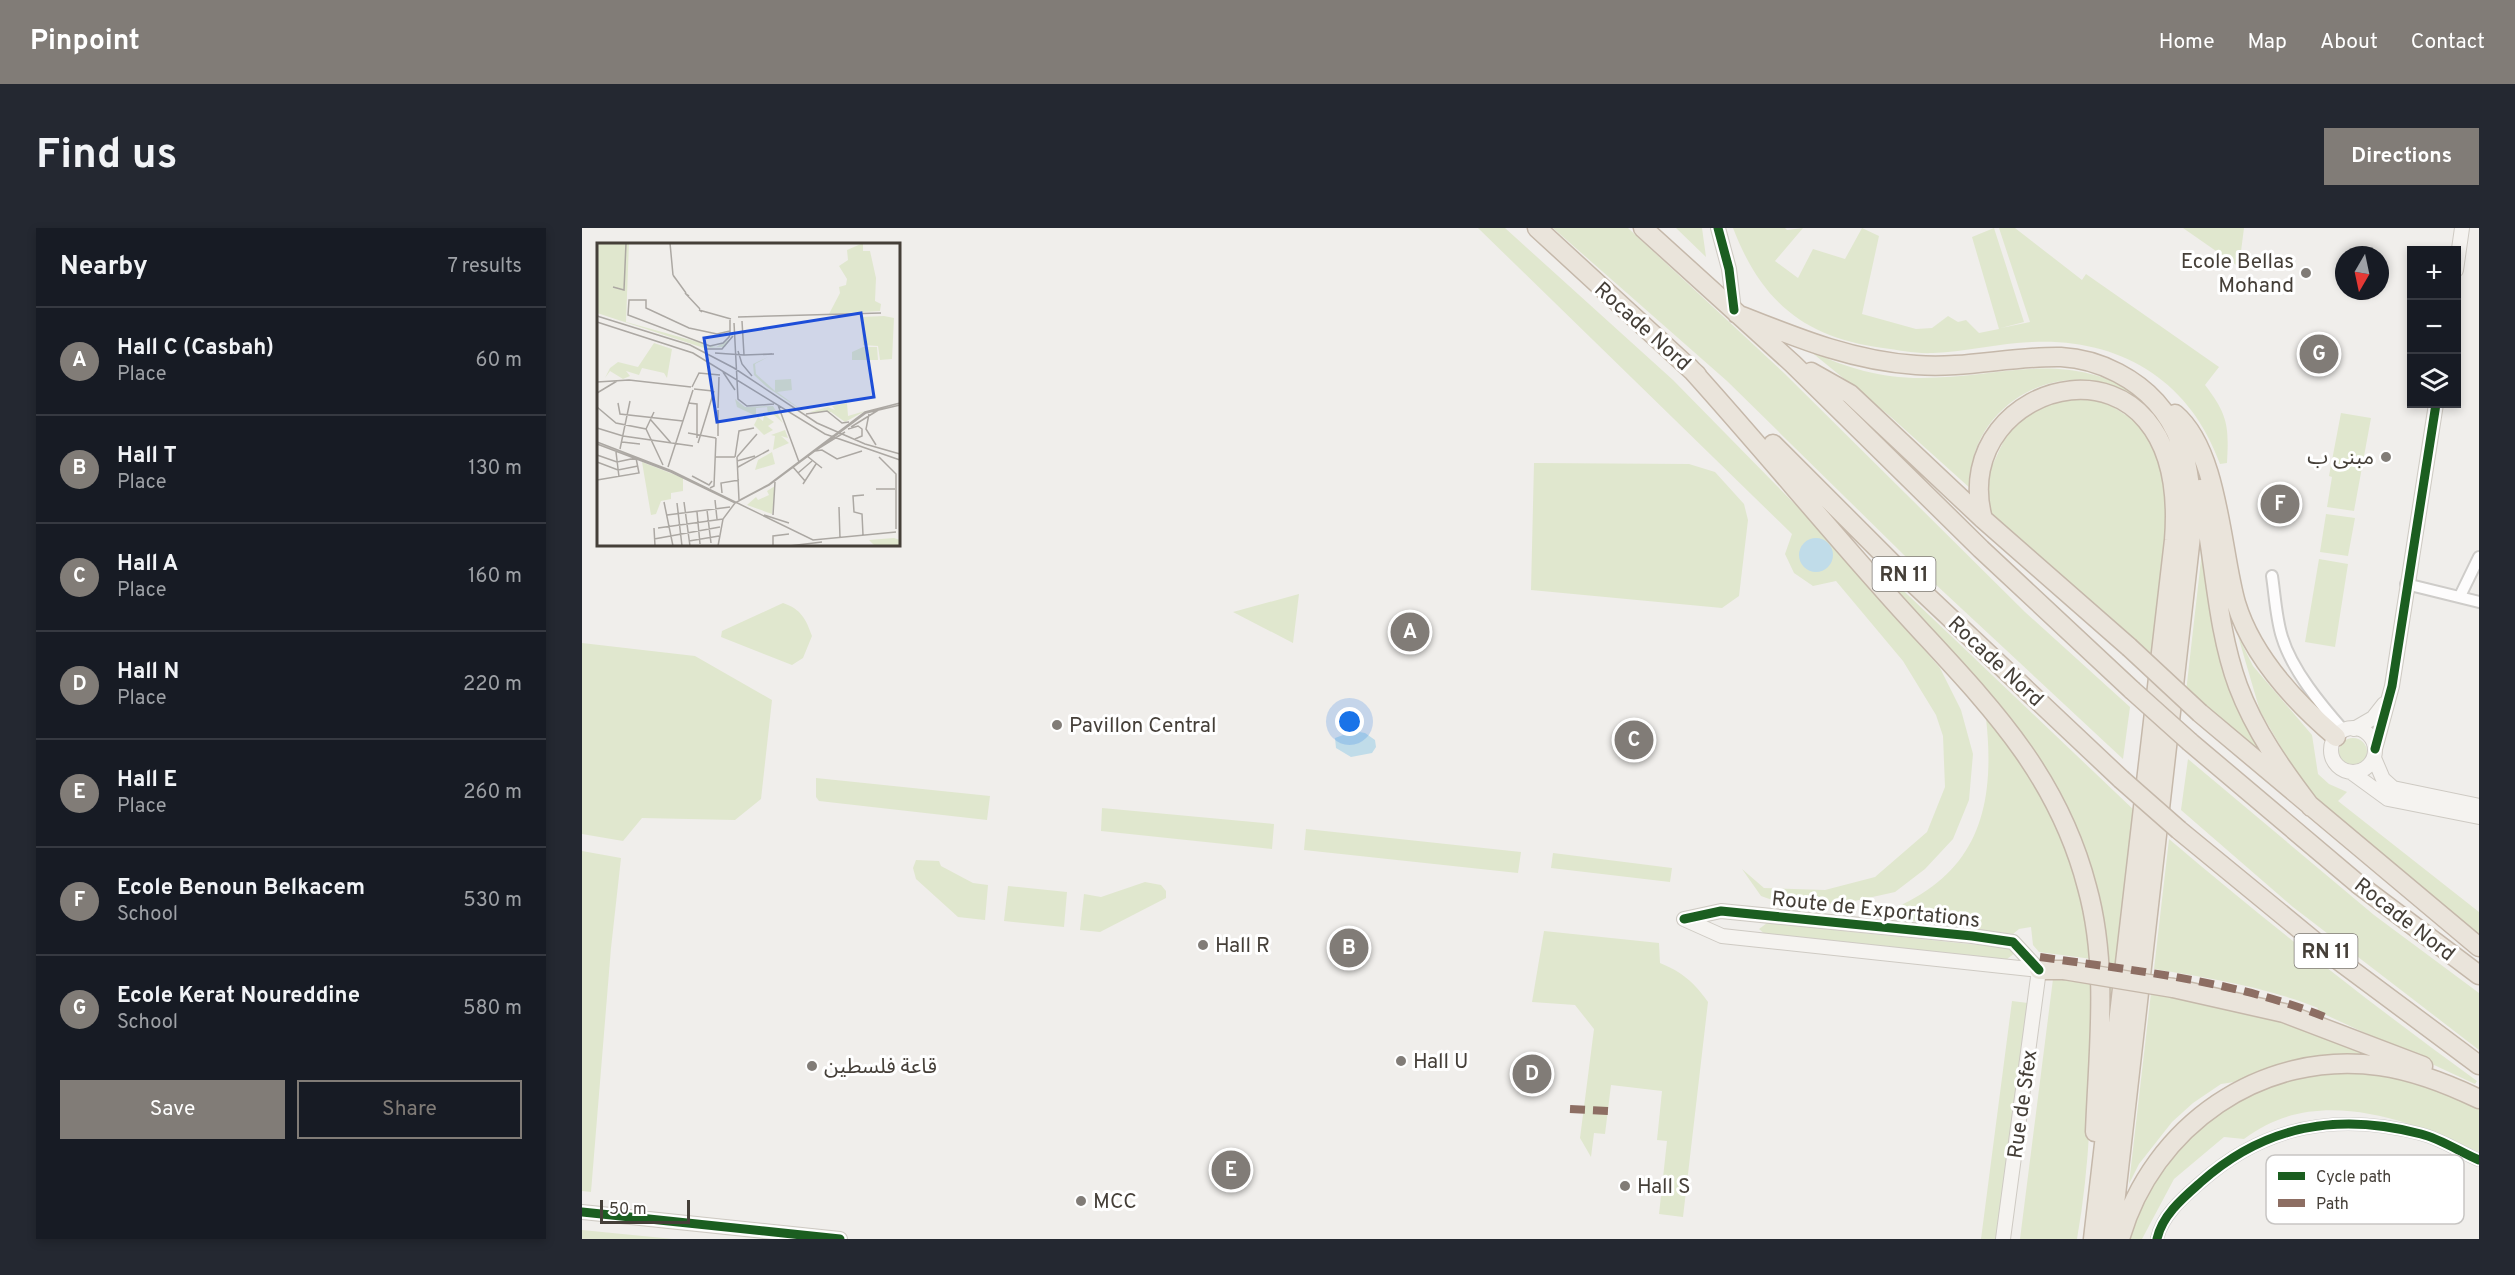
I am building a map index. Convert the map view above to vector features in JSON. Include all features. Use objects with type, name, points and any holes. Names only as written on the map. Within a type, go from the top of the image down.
[{"type":"highway","points":[[1523,228],[1616,302]]},
{"type":"highway","name":"Rocade Nord","points":[[1537,228],[1689,367],[2121,779],[2179,830],[2330,954],[2479,1065]]},
{"type":"highway","name":"Rocade Nord","points":[[1643,228],[1793,364],[1981,549],[2190,742],[2351,878],[2479,975]]},
{"type":"highway","points":[[1735,312],[1810,343],[1854,356],[1894,363],[1941,366],[2020,358],[2072,358],[2098,364],[2130,379],[2166,414],[2189,450],[2196,468],[2223,629],[2238,686],[2260,734],[2311,807]]},
{"type":"highway","points":[[1793,364],[1850,394],[1983,519],[2129,647],[2200,713],[2479,947]]},
{"type":"highway","points":[[1689,367],[1992,709],[2031,759],[2062,815],[2088,889],[2101,983],[2091,1209],[2096,1238]]},
{"type":"highway","points":[[1983,519],[1979,505],[1980,474],[1992,441],[2015,414],[2046,396],[2077,389],[2106,393],[2119,398],[2142,415],[2163,444],[2175,489],[2174,531],[2096,1238]]},
{"type":"highway","points":[[2166,414],[2183,422],[2205,468],[2218,508],[2236,602],[2249,635],[2288,690],[2345,732]]},
{"type":"highway","points":[[2096,1238],[2191,536],[2189,472],[2166,414]]},
{"type":"highway","points":[[2039,970],[2064,970],[2230,999],[2328,1028],[2411,1060],[2479,1094]]},
{"type":"highway","points":[[2120,1239],[2142,1184],[2167,1148],[2208,1109],[2258,1081],[2278,1074],[2328,1064],[2379,1065],[2418,1074],[2479,1099]]},
{"type":"street","points":[[1718,228],[1729,269],[1735,312]]},
{"type":"street","points":[[2460,246],[2462,228]]},
{"type":"street","points":[[2351,772],[2365,769],[2374,753],[2392,686],[2406,584],[2435,408]]},
{"type":"street","points":[[2460,596],[2479,557]]},
{"type":"street","points":[[2272,576],[2279,626],[2286,647],[2317,696],[2345,732],[2370,737],[2383,779],[2393,788],[2479,806]]},
{"type":"street","points":[[2406,584],[2479,602]]},
{"type":"street","points":[[2392,686],[2382,708],[2373,718],[2345,732],[2332,744],[2333,759],[2337,765],[2351,772],[2388,799],[2479,816]]},
{"type":"street","name":"Route de Exportations","points":[[1721,911],[1753,913],[2013,942],[2039,970],[1722,936],[1698,920],[1721,911]]},
{"type":"street","name":"Route de Exportations","points":[[1751,939],[1753,913]]},
{"type":"street","name":"Rue de Sfex","points":[[2003,1239],[2039,970]]},
{"type":"street","points":[[2157,1239],[2176,1205],[2220,1166],[2264,1139],[2320,1124],[2359,1123],[2422,1134],[2479,1161]]},
{"type":"street","points":[[582,1212],[840,1239]]},
{"type":"street","points":[[582,1220],[802,1239]]},
{"type":"green space","points":[[1478,228],[1505,228],[1673,380],[1832,542],[1940,668],[1961,710],[1973,754],[1969,800],[1953,839],[1925,869],[1895,892],[1841,904],[1775,901],[1761,896],[1742,869],[1764,888],[1825,890],[1875,877],[1927,832],[1945,787],[1943,736],[1936,715],[1903,661],[1836,581],[1813,586],[1794,573],[1785,554],[1792,534]]},
{"type":"green space","points":[[1553,228],[1628,228],[1784,373],[2025,612],[2130,707],[2123,759],[1904,555],[1727,381]]},
{"type":"green space","points":[[1676,228],[1702,228],[1706,257]]},
{"type":"green space","points":[[1733,228],[1785,228],[1787,230],[1803,228],[1775,261],[1798,278],[1813,249],[1845,259],[1862,228],[1879,236],[1862,314],[1916,329],[1932,328],[1948,316],[1958,322],[1966,320],[1979,333],[1999,329],[1972,237],[1994,228],[2024,322],[2001,328],[2030,322],[1999,228],[2015,228],[2082,280],[2086,274],[2219,367],[2205,385],[2223,413],[2228,439],[2227,463],[2220,464],[2207,434],[2171,387],[2148,370],[2122,357],[2094,348],[2064,343],[2032,342],[1945,352],[1914,352],[1855,343],[1808,325],[1789,312],[1757,276]]},
{"type":"green space","points":[[2183,228],[2244,228],[2239,267]]},
{"type":"green space","points":[[1810,351],[1864,371],[1906,378],[2058,369],[2084,373],[2111,381],[2140,395],[2136,399],[2111,386],[2085,380],[2062,381],[2041,386],[2021,396],[2003,409],[1988,426],[1978,445],[1972,466],[1971,489],[1891,417]]},
{"type":"green space","points":[[2063,398],[2104,401],[2141,425],[2156,448],[2169,507],[2154,660],[1989,516],[1984,483],[2013,421]]},
{"type":"green space","points":[[2341,413],[2371,418],[2354,511],[2327,507],[2332,477],[2329,476]]},
{"type":"green space","points":[[1534,463],[1689,464],[1715,472],[1744,504],[1748,520],[1739,596],[1722,608],[1531,590]]},
{"type":"green space","points":[[2326,514],[2355,518],[2348,556],[2320,552]]},
{"type":"green space","points":[[2199,525],[2234,694],[2258,750],[2186,692],[2201,560]]},
{"type":"green space","points":[[2319,559],[2348,564],[2335,647],[2305,642]]},
{"type":"green space","points":[[1887,575],[2136,812],[2107,1071],[2079,835],[2060,792],[2032,749],[1885,578]]},
{"type":"green space","points":[[1299,594],[1293,643],[1233,612]]},
{"type":"green space","points":[[783,603],[802,615],[812,636],[803,658],[792,665],[721,637],[722,631]]},
{"type":"green space","points":[[2238,636],[2253,666],[2312,735],[2318,774],[2329,784],[2347,792],[2338,801],[2479,912],[2479,942],[2316,807],[2260,711]]},
{"type":"green space","points":[[582,643],[695,656],[772,700],[761,799],[735,820],[642,818],[623,841],[582,834]]},
{"type":"green space","points":[[1991,716],[2036,777],[2076,868],[2092,959],[2039,952],[2033,945],[2031,927],[2019,929],[2013,934],[1874,916],[1908,902],[1935,885],[1956,865],[1971,841],[1982,815],[1987,786],[1986,718]]},
{"type":"green space","points":[[2353,738],[2363,742],[2367,752],[2363,762],[2353,766],[2343,762],[2339,752],[2343,742]]},
{"type":"green space","points":[[2188,759],[2374,915],[2479,993],[2479,1050],[2293,907],[2181,810]]},
{"type":"green space","points":[[816,778],[990,796],[987,820],[819,801],[816,797]]},
{"type":"green space","points":[[1102,808],[1274,824],[1272,849],[1101,831]]},
{"type":"green space","points":[[1306,829],[1521,852],[1518,873],[1304,850]]},
{"type":"green space","points":[[2169,839],[2321,963],[2477,1081],[2475,1084],[2317,1011],[2318,1008],[2278,994],[2237,984],[2154,969]]},
{"type":"green space","points":[[582,851],[621,858],[611,948],[591,1192],[582,1191]]},
{"type":"green space","points":[[1553,853],[1672,868],[1670,882],[1551,868]]},
{"type":"green space","points":[[916,860],[939,861],[941,866],[973,883],[988,885],[985,920],[958,917],[916,879],[913,868]]},
{"type":"green space","points":[[1145,882],[1161,885],[1166,891],[1166,898],[1100,932],[1080,930],[1084,894],[1101,897]]},
{"type":"green space","points":[[1008,886],[1067,892],[1064,927],[1004,921]]},
{"type":"green space","points":[[1767,923],[2008,948],[2015,953],[2007,959],[1767,936],[1759,929]]},
{"type":"green space","points":[[1544,931],[1659,943],[1660,963],[1687,978],[1708,1002],[1683,1217],[1659,1214],[1667,1141],[1657,1140],[1662,1091],[1611,1085],[1605,1134],[1594,1133],[1591,1157],[1580,1138],[1594,1029],[1575,1005],[1532,1002]]},
{"type":"green space","points":[[2053,979],[2094,984],[2086,1176],[2077,1239],[2020,1239]]},
{"type":"green space","points":[[2151,993],[2255,1012],[2394,1058],[2221,1084],[2193,1103],[2172,1122],[2139,1164],[2129,1184]]},
{"type":"green space","points":[[2012,1001],[2028,1003],[1997,1239],[1981,1239]]},
{"type":"green space","points":[[2320,1072],[2393,1074],[2454,1095],[2479,1108],[2479,1152],[2422,1128],[2361,1112],[2331,1110],[2301,1113],[2272,1122],[2244,1139],[2224,1137],[2174,1179],[2142,1239],[2127,1239],[2166,1157],[2239,1095]]},
{"type":"green space","points":[[582,1230],[673,1239],[582,1239]]},
{"type":"water","points":[[1816,538],[1828,543],[1833,555],[1828,567],[1816,572],[1804,567],[1799,555],[1804,543]]},
{"type":"water","points":[[1354,731],[1365,733],[1375,740],[1376,747],[1372,753],[1351,757],[1336,748],[1335,738]]},
{"type":"marked path","points":[[2040,957],[2223,986],[2260,995],[2330,1019]]},
{"type":"marked path","points":[[1570,1109],[1608,1111]]},
{"type":"cycle path","points":[[1718,228],[1729,269],[1734,310]]},
{"type":"cycle path","points":[[2375,749],[2392,686],[2435,408]]},
{"type":"cycle path","points":[[1684,919],[1721,911],[1972,936],[2013,942],[2039,970]]},
{"type":"cycle path","points":[[2157,1239],[2174,1207],[2225,1163],[2251,1147],[2304,1128],[2332,1124],[2390,1127],[2428,1136],[2479,1160]]},
{"type":"cycle path","points":[[582,1212],[840,1239]]},
{"type":"place","name":"Ecole Bellas Mohand","points":[[2306,273]]},
{"type":"place","name":"Ecole Kerat Noureddine","points":[[2319,354]]},
{"type":"place","name":"مبنى ب","points":[[2386,457]]},
{"type":"place","name":"Ecole Benoun Belkacem","points":[[2280,504]]},
{"type":"place","name":"Hall C (Casbah)","points":[[1410,632]]},
{"type":"place","name":"Pavillon Central","points":[[1057,725]]},
{"type":"place","name":"Hall A","points":[[1634,740]]},
{"type":"place","name":"Hall R","points":[[1203,945]]},
{"type":"place","name":"Hall T","points":[[1349,948]]},
{"type":"place","name":"Hall U","points":[[1401,1061]]},
{"type":"place","name":"قاعة فلسطين","points":[[812,1066]]},
{"type":"place","name":"Hall N","points":[[1532,1074]]},
{"type":"place","name":"Hall E","points":[[1231,1170]]},
{"type":"place","name":"Hall S","points":[[1625,1186]]},
{"type":"place","name":"MCC","points":[[1081,1201]]}]
